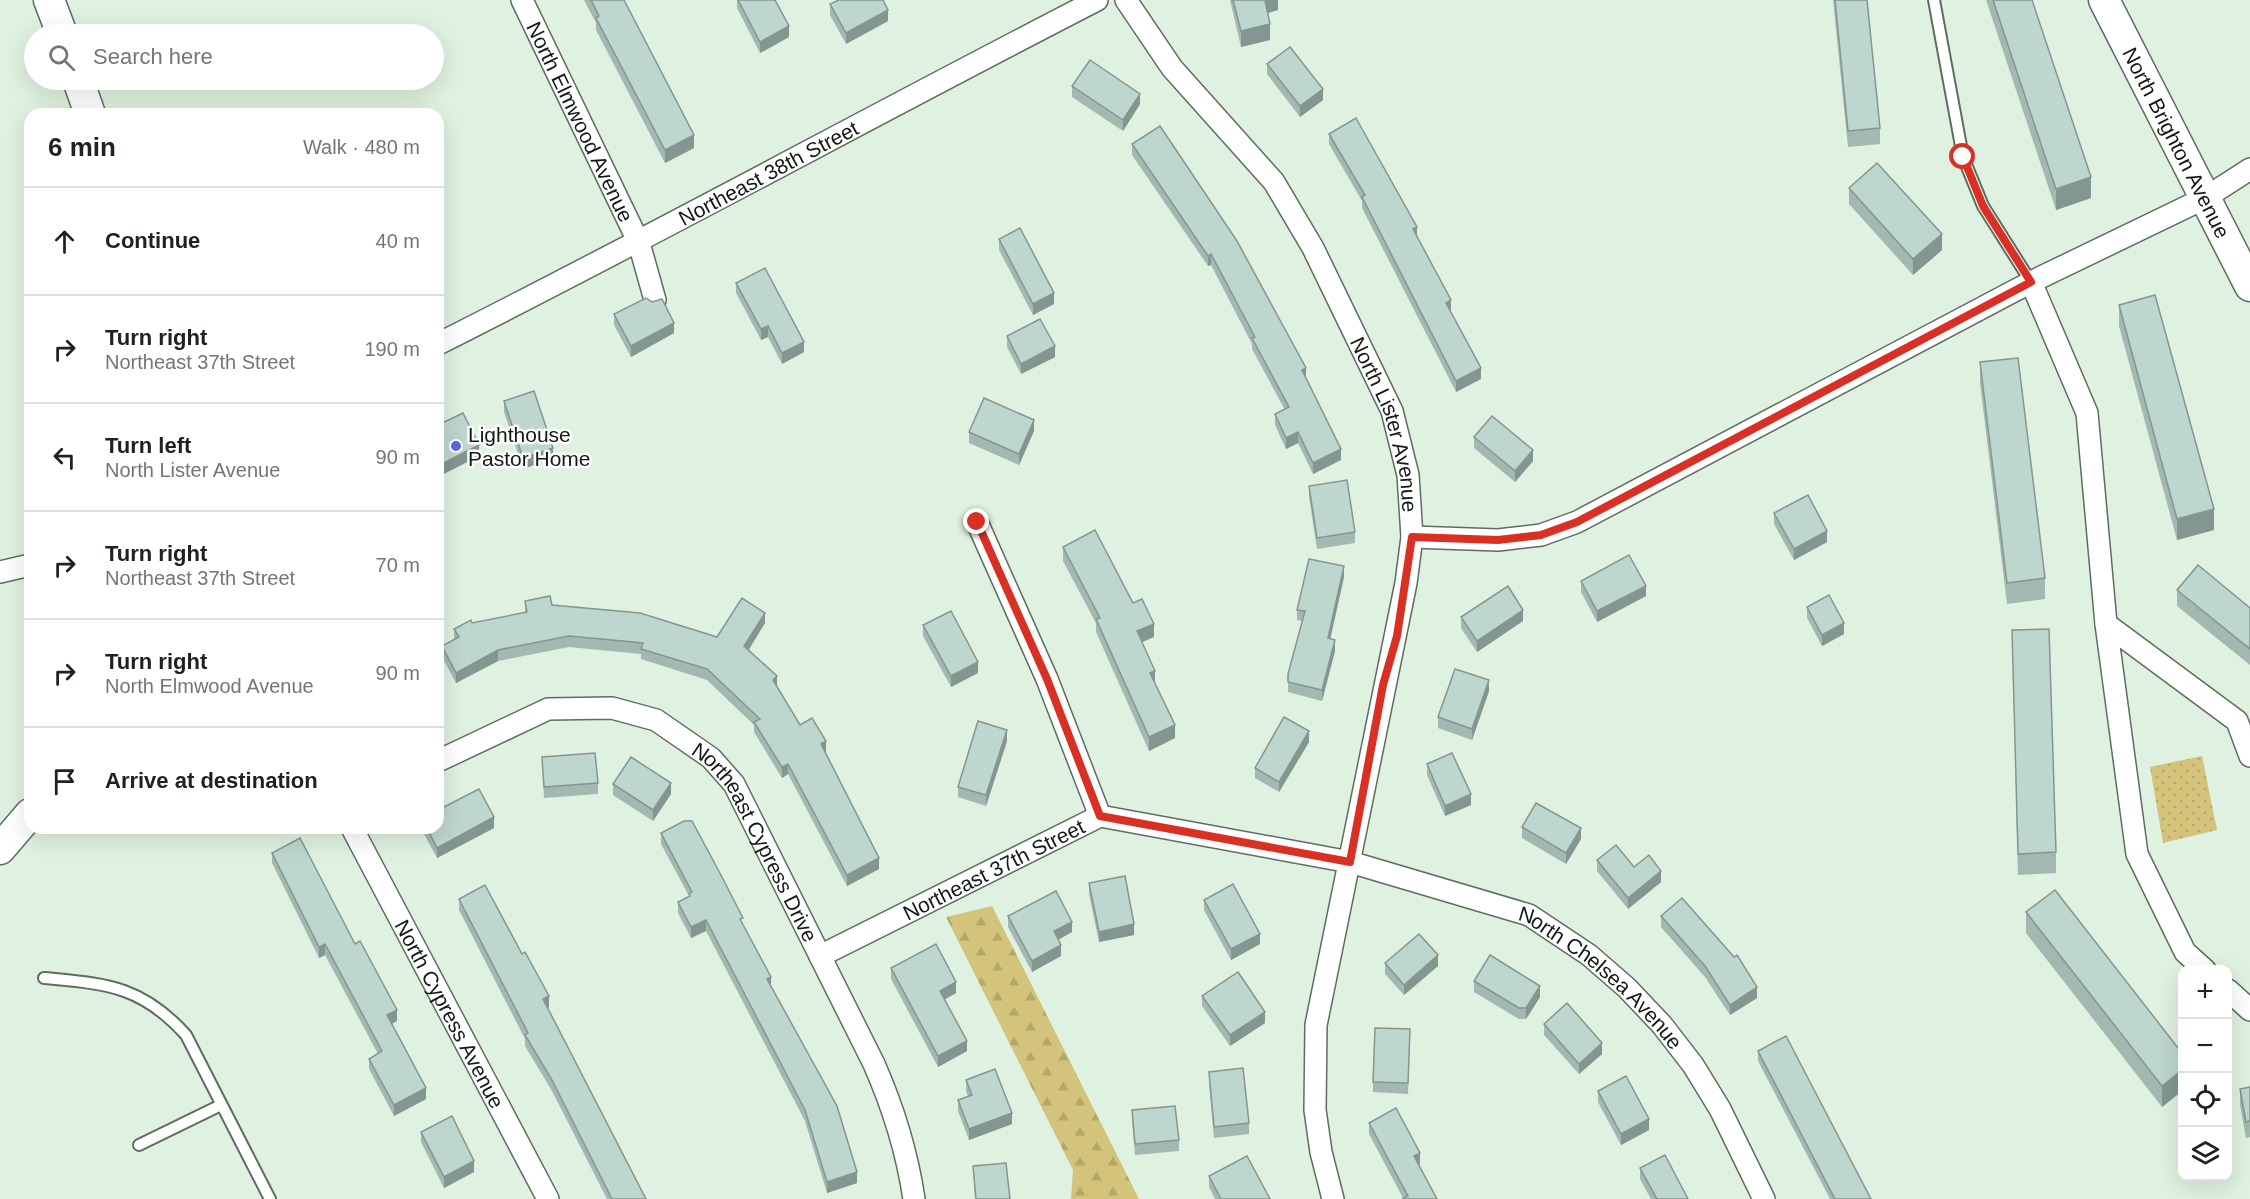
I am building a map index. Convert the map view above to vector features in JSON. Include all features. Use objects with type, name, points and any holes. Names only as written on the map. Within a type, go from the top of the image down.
[{"type":"main road","points":[[49,0],[58,24]]},
{"type":"main road","name":"North Brighton Avenue","points":[[2104,0],[2250,286]]},
{"type":"main road","points":[[82,90],[88,108]]},
{"type":"main road","points":[[0,849],[24,821]]},
{"type":"street","name":"North Elmwood Avenue","points":[[522,0],[639,243],[655,300]]},
{"type":"street","name":"Northeast 38th Street","points":[[444,341],[639,243],[901,101],[1097,0]]},
{"type":"street","name":"North Lister Avenue","points":[[1126,0],[1172,68],[1274,182],[1313,248],[1392,411],[1408,475],[1412,537],[1397,636],[1383,685],[1350,862],[1316,1024],[1313,1067],[1315,1110],[1321,1152],[1333,1199]]},
{"type":"street","points":[[1412,537],[1498,540],[1541,535],[1577,522],[2031,282],[2205,198],[2250,169]]},
{"type":"street","points":[[2031,282],[2086,413],[2106,624],[2137,854],[2185,952],[2200,965]]},
{"type":"street","points":[[977,522],[1047,679],[1100,816]]},
{"type":"street","points":[[0,572],[24,566]]},
{"type":"street","points":[[2106,624],[2237,721],[2250,756]]},
{"type":"street","name":"Northeast Cypress Drive","points":[[444,758],[548,709],[612,708],[656,720],[711,758],[734,784],[889,1098],[909,1167],[914,1199]]},
{"type":"street","name":"Northeast 37th Street","points":[[820,956],[1100,816],[1350,862]]},
{"type":"street","name":"North Cypress Avenue","points":[[355,834],[548,1199]]},
{"type":"street","name":"North Chelsea Avenue","points":[[1350,862],[1529,915],[1589,955],[1627,988],[1662,1025],[1693,1065],[1720,1109],[1764,1199]]},
{"type":"street","points":[[2232,994],[2250,1010]]},
{"type":"lane","points":[[1934,0],[1963,157],[1983,206],[2031,282]]},
{"type":"lane","points":[[44,978],[105,984],[135,993],[170,1017],[186,1035],[270,1199]]},
{"type":"lane","points":[[139,1145],[220,1105]]},
{"type":"green space","points":[[2202,756],[2217,830],[2163,843],[2150,767]]},
{"type":"green space","points":[[992,906],[1139,1199],[1071,1199],[1073,1170],[946,917]]},
{"type":"building","points":[[591,0],[624,0],[694,135],[665,150],[596,18],[599,16]]},
{"type":"building","points":[[738,0],[775,0],[789,26],[760,42]]},
{"type":"building","points":[[839,0],[883,0],[888,10],[846,33],[830,4]]},
{"type":"building","points":[[1233,0],[1265,0],[1270,24],[1241,31]]},
{"type":"building","points":[[1835,0],[1867,0],[1880,128],[1848,131]]},
{"type":"building","points":[[1993,0],[2032,0],[2091,177],[2056,189]]},
{"type":"building","points":[[1290,47],[1323,89],[1300,106],[1267,64]]},
{"type":"building","points":[[1090,60],[1140,94],[1123,120],[1072,86]]},
{"type":"building","points":[[1356,118],[1417,227],[1413,229],[1451,300],[1446,303],[1481,368],[1456,381],[1362,197],[1365,195],[1329,134]]},
{"type":"building","points":[[1160,126],[1237,241],[1306,368],[1302,370],[1341,449],[1313,463],[1298,432],[1286,438],[1275,414],[1289,407],[1252,338],[1255,337],[1211,254],[1208,256],[1132,144]]},
{"type":"building","points":[[1877,163],[1942,234],[1913,259],[1849,188]]},
{"type":"building","points":[[1020,228],[1054,293],[1033,304],[999,239]]},
{"type":"building","points":[[765,268],[804,342],[782,353],[768,326],[761,329],[736,283]]},
{"type":"building","points":[[2155,295],[2214,509],[2177,519],[2119,305]]},
{"type":"building","points":[[646,298],[652,302],[662,299],[674,323],[631,346],[614,314]]},
{"type":"building","points":[[1040,319],[1055,346],[1021,364],[1007,336]]},
{"type":"building","points":[[2018,358],[2045,578],[2007,583],[1980,362]]},
{"type":"building","points":[[534,391],[553,448],[523,458],[504,401]]},
{"type":"building","points":[[984,398],[1034,420],[1019,454],[969,432]]},
{"type":"building","points":[[463,413],[479,445],[444,463],[444,422]]},
{"type":"building","points":[[1492,416],[1533,450],[1515,471],[1474,437]]},
{"type":"building","points":[[1347,480],[1355,532],[1317,538],[1309,486]]},
{"type":"building","points":[[1808,495],[1827,531],[1794,549],[1774,513]]},
{"type":"building","points":[[1095,530],[1133,603],[1142,599],[1154,624],[1137,631],[1155,671],[1150,673],[1175,725],[1149,737],[1096,619],[1100,618],[1063,547]]},
{"type":"building","points":[[1629,555],[1646,586],[1597,611],[1581,581]]},
{"type":"building","points":[[1309,559],[1344,566],[1328,638],[1335,640],[1322,690],[1288,682],[1288,674],[1305,611],[1297,610]]},
{"type":"building","points":[[2198,565],[2250,608],[2250,649],[2177,590]]},
{"type":"building","points":[[1508,586],[1523,610],[1477,641],[1461,617]]},
{"type":"building","points":[[1829,595],[1844,623],[1822,635],[1807,607]]},
{"type":"building","points":[[550,596],[552,605],[640,613],[717,637],[742,598],[765,613],[744,646],[777,676],[773,680],[800,725],[812,718],[826,741],[821,744],[879,858],[847,875],[788,764],[782,767],[754,722],[760,719],[707,669],[641,649],[643,643],[569,636],[498,650],[456,673],[444,650],[444,645],[459,637],[454,629],[471,620],[472,623],[527,612],[525,601]]},
{"type":"building","points":[[951,611],[978,662],[951,676],[923,625]]},
{"type":"building","points":[[2049,629],[2056,852],[2018,854],[2012,630]]},
{"type":"building","points":[[1455,669],[1489,680],[1472,729],[1438,717]]},
{"type":"building","points":[[1284,717],[1309,731],[1279,782],[1255,768]]},
{"type":"building","points":[[978,721],[1007,730],[986,795],[958,787]]},
{"type":"building","points":[[595,753],[598,783],[544,787],[542,757]]},
{"type":"building","points":[[1452,753],[1471,794],[1445,806],[1427,764]]},
{"type":"building","points":[[631,757],[671,783],[653,810],[613,784]]},
{"type":"building","points":[[479,789],[494,817],[437,848],[430,834],[444,834],[444,807]]},
{"type":"building","points":[[1536,803],[1581,828],[1566,853],[1522,827]]},
{"type":"building","points":[[684,821],[692,821],[743,918],[740,919],[771,977],[767,979],[837,1106],[857,1172],[827,1182],[805,1110],[706,920],[691,927],[678,902],[690,896],[692,892],[661,833]]},
{"type":"building","points":[[300,838],[355,944],[360,941],[397,1010],[387,1015],[426,1088],[394,1105],[369,1059],[382,1051],[325,944],[319,947],[272,853]]},
{"type":"building","points":[[1616,845],[1634,867],[1649,855],[1661,871],[1628,898],[1597,860]]},
{"type":"building","points":[[1125,876],[1134,924],[1099,932],[1089,883]]},
{"type":"building","points":[[1233,884],[1260,934],[1231,949],[1204,900]]},
{"type":"building","points":[[485,885],[522,954],[525,952],[549,996],[543,999],[646,1199],[612,1199],[552,1080],[525,1035],[528,1033],[459,899]]},
{"type":"building","points":[[2055,890],[2178,1048],[2178,1073],[2162,1086],[2026,912]]},
{"type":"building","points":[[1056,891],[1072,922],[1054,931],[1061,945],[1032,961],[1008,916]]},
{"type":"building","points":[[1682,898],[1734,957],[1737,955],[1757,987],[1730,1005],[1705,966],[1661,916]]},
{"type":"building","points":[[1419,934],[1438,955],[1404,985],[1385,963]]},
{"type":"building","points":[[936,944],[956,982],[940,991],[967,1041],[938,1056],[891,968]]},
{"type":"building","points":[[1490,955],[1540,986],[1526,1008],[1519,1008],[1474,981]]},
{"type":"building","points":[[1238,972],[1265,1012],[1230,1035],[1202,996]]},
{"type":"building","points":[[1567,1003],[1602,1043],[1579,1064],[1544,1024]]},
{"type":"building","points":[[1375,1028],[1410,1029],[1408,1083],[1373,1082]]},
{"type":"building","points":[[1786,1036],[1871,1199],[1835,1199],[1758,1051]]},
{"type":"building","points":[[1243,1068],[1249,1123],[1214,1127],[1209,1072]]},
{"type":"building","points":[[995,1069],[1012,1113],[969,1129],[958,1100],[972,1095],[966,1080]]},
{"type":"building","points":[[1626,1076],[1649,1119],[1621,1134],[1598,1091]]},
{"type":"building","points":[[2250,1087],[2250,1121],[2246,1122],[2240,1089]]},
{"type":"building","points":[[1175,1106],[1179,1140],[1135,1144],[1132,1110]]},
{"type":"building","points":[[1396,1108],[1420,1153],[1414,1156],[1437,1199],[1402,1199],[1408,1196],[1369,1123]]},
{"type":"building","points":[[452,1116],[474,1161],[444,1177],[421,1132]]},
{"type":"building","points":[[1665,1155],[1688,1199],[1657,1199],[1640,1168]]},
{"type":"building","points":[[1247,1156],[1270,1199],[1221,1199],[1209,1176]]},
{"type":"building","points":[[1006,1163],[1010,1199],[976,1199],[973,1166]]},
{"type":"place","name":"Lighthouse Pastor Home","points":[[456,446]]},
{"type":"route","points":[[977,522],[1065,722],[1100,816],[1350,862],[1383,685],[1397,636],[1412,537],[1498,540],[1541,535],[1577,522],[2031,282],[1983,206],[1963,157]]}]
